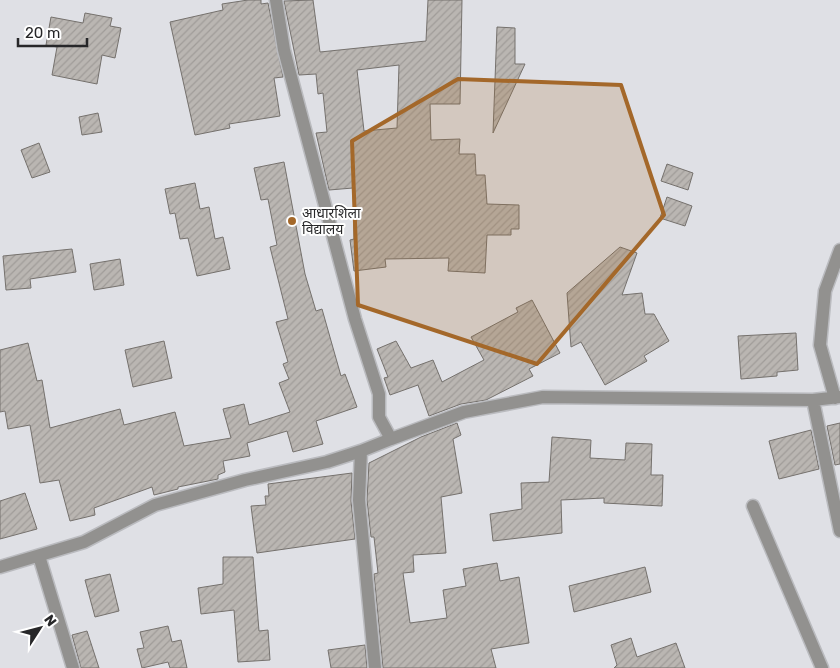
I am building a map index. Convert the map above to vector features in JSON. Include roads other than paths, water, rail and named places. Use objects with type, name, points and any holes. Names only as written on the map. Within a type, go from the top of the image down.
[{"type":"street","points":[[276,0],[284,50],[355,319],[379,394],[379,416],[391,439]]},
{"type":"street","points":[[0,567],[84,542],[155,505],[245,480],[327,462],[464,412],[543,397],[813,400],[838,397],[820,345],[825,291],[840,250]]},
{"type":"street","points":[[813,400],[840,531]]},
{"type":"street","points":[[361,451],[359,500],[375,668]]},
{"type":"street","points":[[753,506],[822,668]]},
{"type":"street","points":[[39,556],[73,668]]},
{"type":"place","name":"आधारशिला विद्यालय","points":[[292,221]]}]
